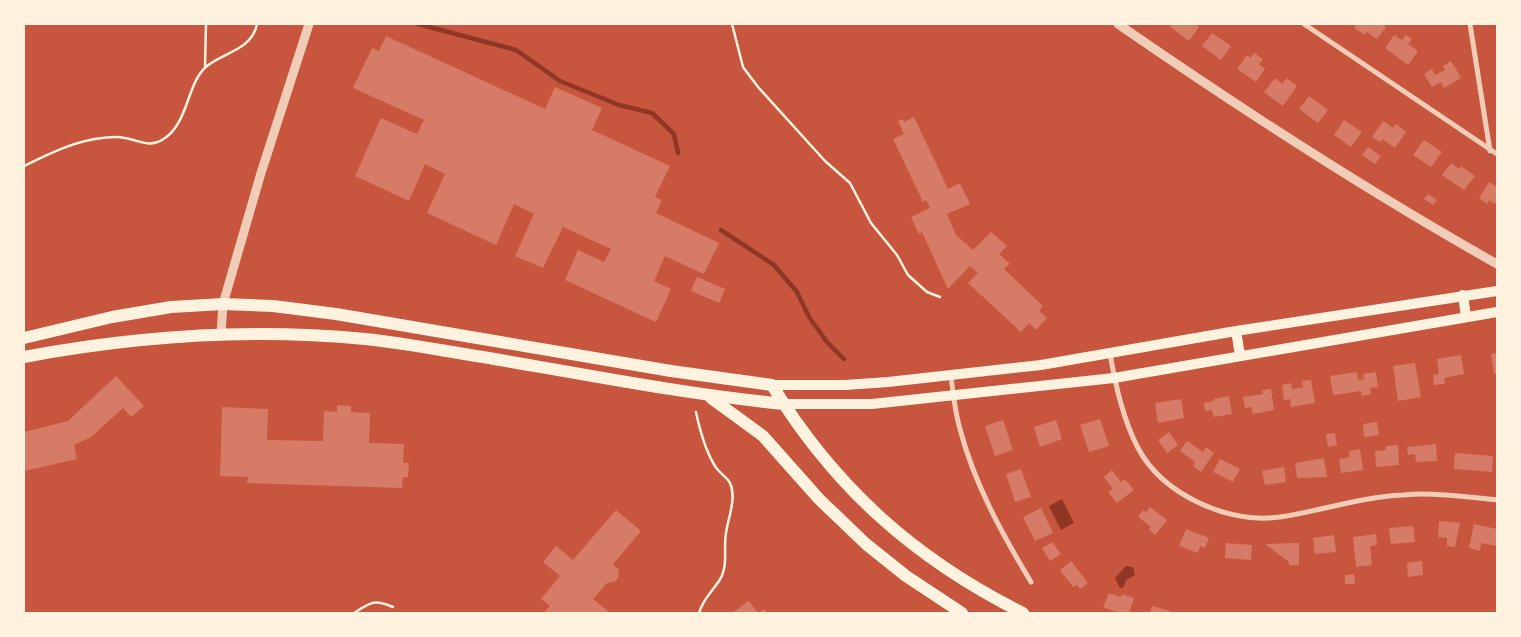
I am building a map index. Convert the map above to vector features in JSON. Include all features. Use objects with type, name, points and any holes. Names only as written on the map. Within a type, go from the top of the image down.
[{"type":"highway","points":[[24,338],[139,312],[171,307],[223,304],[320,311],[654,368],[772,385],[827,464],[884,521],[943,568],[1023,613]]},
{"type":"highway","points":[[24,358],[116,342],[221,334],[293,335],[377,341],[706,395],[784,404]]},
{"type":"highway","points":[[706,395],[763,436],[816,495],[866,544],[926,590],[962,613]]},
{"type":"main road","points":[[772,385],[845,385],[951,376],[1110,354],[1236,331],[1497,291]]},
{"type":"main road","points":[[1463,295],[1466,317]]},
{"type":"main road","points":[[784,404],[872,404],[1114,378],[1497,312]]},
{"type":"main road","points":[[1236,331],[1240,355]]},
{"type":"street","points":[[221,334],[223,304],[261,173],[309,24]]},
{"type":"street","points":[[1118,24],[1301,145],[1432,228],[1497,264]]},
{"type":"street","points":[[1304,24],[1497,154]]},
{"type":"street","points":[[1470,24],[1490,151]]},
{"type":"street","points":[[1110,354],[1114,378],[1128,428],[1150,467],[1193,500],[1216,511],[1237,517],[1278,517],[1403,494],[1497,500]]},
{"type":"street","points":[[951,376],[960,429],[976,476],[996,522],[1031,582]]},
{"type":"path","points":[[24,166],[55,150],[100,138],[116,137],[147,144],[162,140],[180,118],[205,68],[206,24]]},
{"type":"path","points":[[205,68],[245,44],[252,36],[257,24]]},
{"type":"path","points":[[732,24],[743,66],[758,87],[825,161],[850,183],[871,223],[886,239],[908,275],[927,292],[940,297]]},
{"type":"path","points":[[696,412],[700,432],[707,450],[716,468],[730,482],[733,493],[725,534],[727,558],[720,581],[708,592],[699,613]]},
{"type":"path","points":[[354,613],[371,602],[380,602],[393,607]]},
{"type":"shaded area","points":[[1062,499],[1074,523],[1061,530],[1049,506]]},
{"type":"shaded area","points":[[1126,566],[1133,567],[1135,575],[1126,580],[1124,587],[1120,588],[1115,578]]},
{"type":"building","points":[[1172,24],[1194,24],[1199,27],[1189,41],[1170,27]]},
{"type":"building","points":[[1356,24],[1382,24],[1386,27],[1377,39],[1367,32],[1365,35],[1354,28]]},
{"type":"building","points":[[1212,33],[1231,46],[1221,60],[1202,46]]},
{"type":"building","points":[[1394,35],[1402,40],[1406,35],[1412,39],[1408,44],[1418,51],[1408,65],[1385,48]]},
{"type":"building","points":[[386,36],[545,109],[555,87],[602,108],[592,130],[670,166],[655,197],[662,200],[656,213],[719,243],[704,274],[665,256],[654,281],[671,289],[656,322],[565,280],[578,250],[604,262],[611,249],[563,227],[543,268],[515,256],[534,214],[514,204],[496,245],[427,213],[445,174],[425,164],[409,201],[355,176],[381,118],[417,134],[424,120],[353,88],[372,48],[379,51]]},
{"type":"building","points":[[1254,53],[1263,59],[1259,64],[1265,69],[1256,82],[1237,69],[1247,55],[1251,58]]},
{"type":"building","points":[[1451,61],[1461,78],[1444,88],[1441,82],[1432,87],[1424,74],[1432,69],[1435,75],[1445,70],[1443,66]]},
{"type":"building","points":[[1275,78],[1282,84],[1287,78],[1297,86],[1283,106],[1264,92]]},
{"type":"building","points":[[1309,96],[1328,110],[1318,123],[1299,109]]},
{"type":"building","points":[[914,117],[948,189],[960,183],[970,204],[947,214],[956,235],[973,250],[991,232],[1007,246],[999,254],[1010,264],[1004,269],[1043,306],[1039,311],[1047,318],[1036,330],[1029,323],[1021,332],[968,283],[978,273],[970,266],[948,289],[922,232],[919,234],[911,217],[930,208],[926,200],[923,202],[893,139],[904,134],[898,121],[903,119],[904,122]]},
{"type":"building","points":[[1344,120],[1362,132],[1351,147],[1334,135]]},
{"type":"building","points":[[1383,121],[1393,128],[1396,124],[1406,132],[1395,148],[1382,139],[1380,142],[1372,137]]},
{"type":"building","points":[[1424,140],[1442,152],[1431,167],[1413,155]]},
{"type":"building","points":[[1368,147],[1381,156],[1375,164],[1362,155]]},
{"type":"building","points":[[1451,163],[1459,169],[1461,166],[1475,176],[1464,190],[1442,175]]},
{"type":"building","points":[[1489,182],[1497,187],[1497,200],[1495,204],[1489,200],[1487,204],[1479,198]]},
{"type":"building","points":[[1428,194],[1437,200],[1433,205],[1424,199]]},
{"type":"building","points":[[697,277],[725,289],[719,303],[691,291]]},
{"type":"building","points":[[1497,353],[1497,374],[1494,374],[1491,354]]},
{"type":"building","points":[[1461,355],[1464,374],[1444,378],[1445,384],[1434,385],[1433,375],[1439,374],[1437,359]]},
{"type":"building","points":[[1415,363],[1421,397],[1398,401],[1393,366]]},
{"type":"building","points":[[1357,372],[1358,380],[1364,379],[1363,374],[1376,372],[1378,387],[1370,388],[1371,394],[1362,396],[1361,391],[1333,395],[1330,376]]},
{"type":"building","points":[[116,376],[144,406],[131,417],[123,408],[91,437],[74,445],[77,459],[24,471],[24,432],[68,421]]},
{"type":"building","points":[[1311,380],[1315,403],[1291,407],[1290,399],[1284,400],[1282,385],[1291,383],[1292,389],[1303,387],[1302,381]]},
{"type":"building","points":[[1271,389],[1274,410],[1253,414],[1251,407],[1245,408],[1243,397],[1263,394],[1262,390]]},
{"type":"building","points":[[1229,396],[1232,414],[1214,417],[1212,410],[1205,411],[1204,403]]},
{"type":"building","points":[[1181,399],[1184,418],[1158,423],[1155,403]]},
{"type":"building","points":[[337,405],[351,406],[351,412],[370,413],[369,443],[404,444],[403,463],[409,463],[408,477],[403,477],[402,488],[247,483],[248,477],[220,476],[222,407],[268,409],[267,440],[323,441],[324,411],[337,412]]},
{"type":"building","points":[[1100,419],[1109,446],[1089,452],[1080,425]]},
{"type":"building","points":[[1003,420],[1013,450],[995,456],[985,426]]},
{"type":"building","points":[[1056,420],[1062,439],[1040,447],[1034,427]]},
{"type":"building","points":[[1377,422],[1379,435],[1364,437],[1363,424]]},
{"type":"building","points":[[1169,432],[1178,445],[1167,453],[1158,440]]},
{"type":"building","points":[[1335,433],[1337,445],[1328,447],[1326,434]]},
{"type":"building","points":[[1187,441],[1203,452],[1206,447],[1214,453],[1201,472],[1193,466],[1195,462],[1180,451]]},
{"type":"building","points":[[1436,444],[1437,461],[1416,462],[1415,454],[1408,455],[1407,447]]},
{"type":"building","points":[[1398,445],[1399,465],[1376,467],[1375,451],[1386,450],[1386,446]]},
{"type":"building","points":[[1360,449],[1363,470],[1341,473],[1339,459],[1350,457],[1349,451]]},
{"type":"building","points":[[1455,453],[1493,456],[1492,472],[1454,469]]},
{"type":"building","points":[[1324,458],[1327,477],[1297,478],[1295,463]]},
{"type":"building","points":[[1220,459],[1240,469],[1233,482],[1213,472]]},
{"type":"building","points":[[1284,467],[1286,482],[1265,485],[1262,471]]},
{"type":"building","points":[[1021,469],[1031,497],[1015,502],[1006,474]]},
{"type":"building","points":[[1112,470],[1121,482],[1125,479],[1134,490],[1117,503],[1108,492],[1113,489],[1104,477]]},
{"type":"building","points":[[1150,507],[1167,520],[1155,535],[1149,530],[1151,527],[1138,517],[1143,510],[1146,512]]},
{"type":"building","points":[[1041,508],[1053,533],[1035,541],[1023,517]]},
{"type":"building","points":[[616,510],[641,531],[613,564],[619,570],[618,578],[614,582],[607,583],[593,599],[610,613],[544,613],[550,606],[541,599],[560,576],[543,562],[556,546],[573,560]]},
{"type":"building","points":[[1439,521],[1460,523],[1455,547],[1447,546],[1447,538],[1438,537]]},
{"type":"building","points":[[1474,524],[1497,529],[1496,546],[1481,543],[1480,551],[1469,548]]},
{"type":"building","points":[[1413,526],[1415,542],[1391,544],[1389,528]]},
{"type":"building","points":[[1186,529],[1209,538],[1205,548],[1200,546],[1198,553],[1179,546]]},
{"type":"building","points":[[1376,534],[1377,545],[1370,546],[1372,565],[1356,567],[1353,537]]},
{"type":"building","points":[[1334,535],[1336,552],[1315,554],[1313,538]]},
{"type":"building","points":[[1052,542],[1061,554],[1050,561],[1042,548]]},
{"type":"building","points":[[1226,543],[1252,545],[1251,560],[1225,558]]},
{"type":"building","points":[[1299,543],[1299,565],[1289,565],[1289,562],[1265,544]]},
{"type":"building","points":[[1071,561],[1088,583],[1080,589],[1077,585],[1073,587],[1060,570]]},
{"type":"building","points":[[1422,561],[1423,575],[1408,577],[1407,563]]},
{"type":"building","points":[[1354,574],[1355,584],[1345,584],[1345,575]]},
{"type":"building","points":[[1109,593],[1121,597],[1122,594],[1134,598],[1129,613],[1120,613],[1103,607]]},
{"type":"building","points":[[749,601],[758,613],[732,613]]},
{"type":"building","points":[[1152,606],[1170,611],[1169,613],[1150,613]]},
{"type":"building","points":[[764,609],[767,613],[758,613]]},
{"type":"waterway","points":[[418,24],[516,50],[560,81],[619,105],[652,113],[674,134],[678,153]]},
{"type":"waterway","points":[[721,230],[774,265],[797,292],[809,317],[827,342],[844,359]]}]
